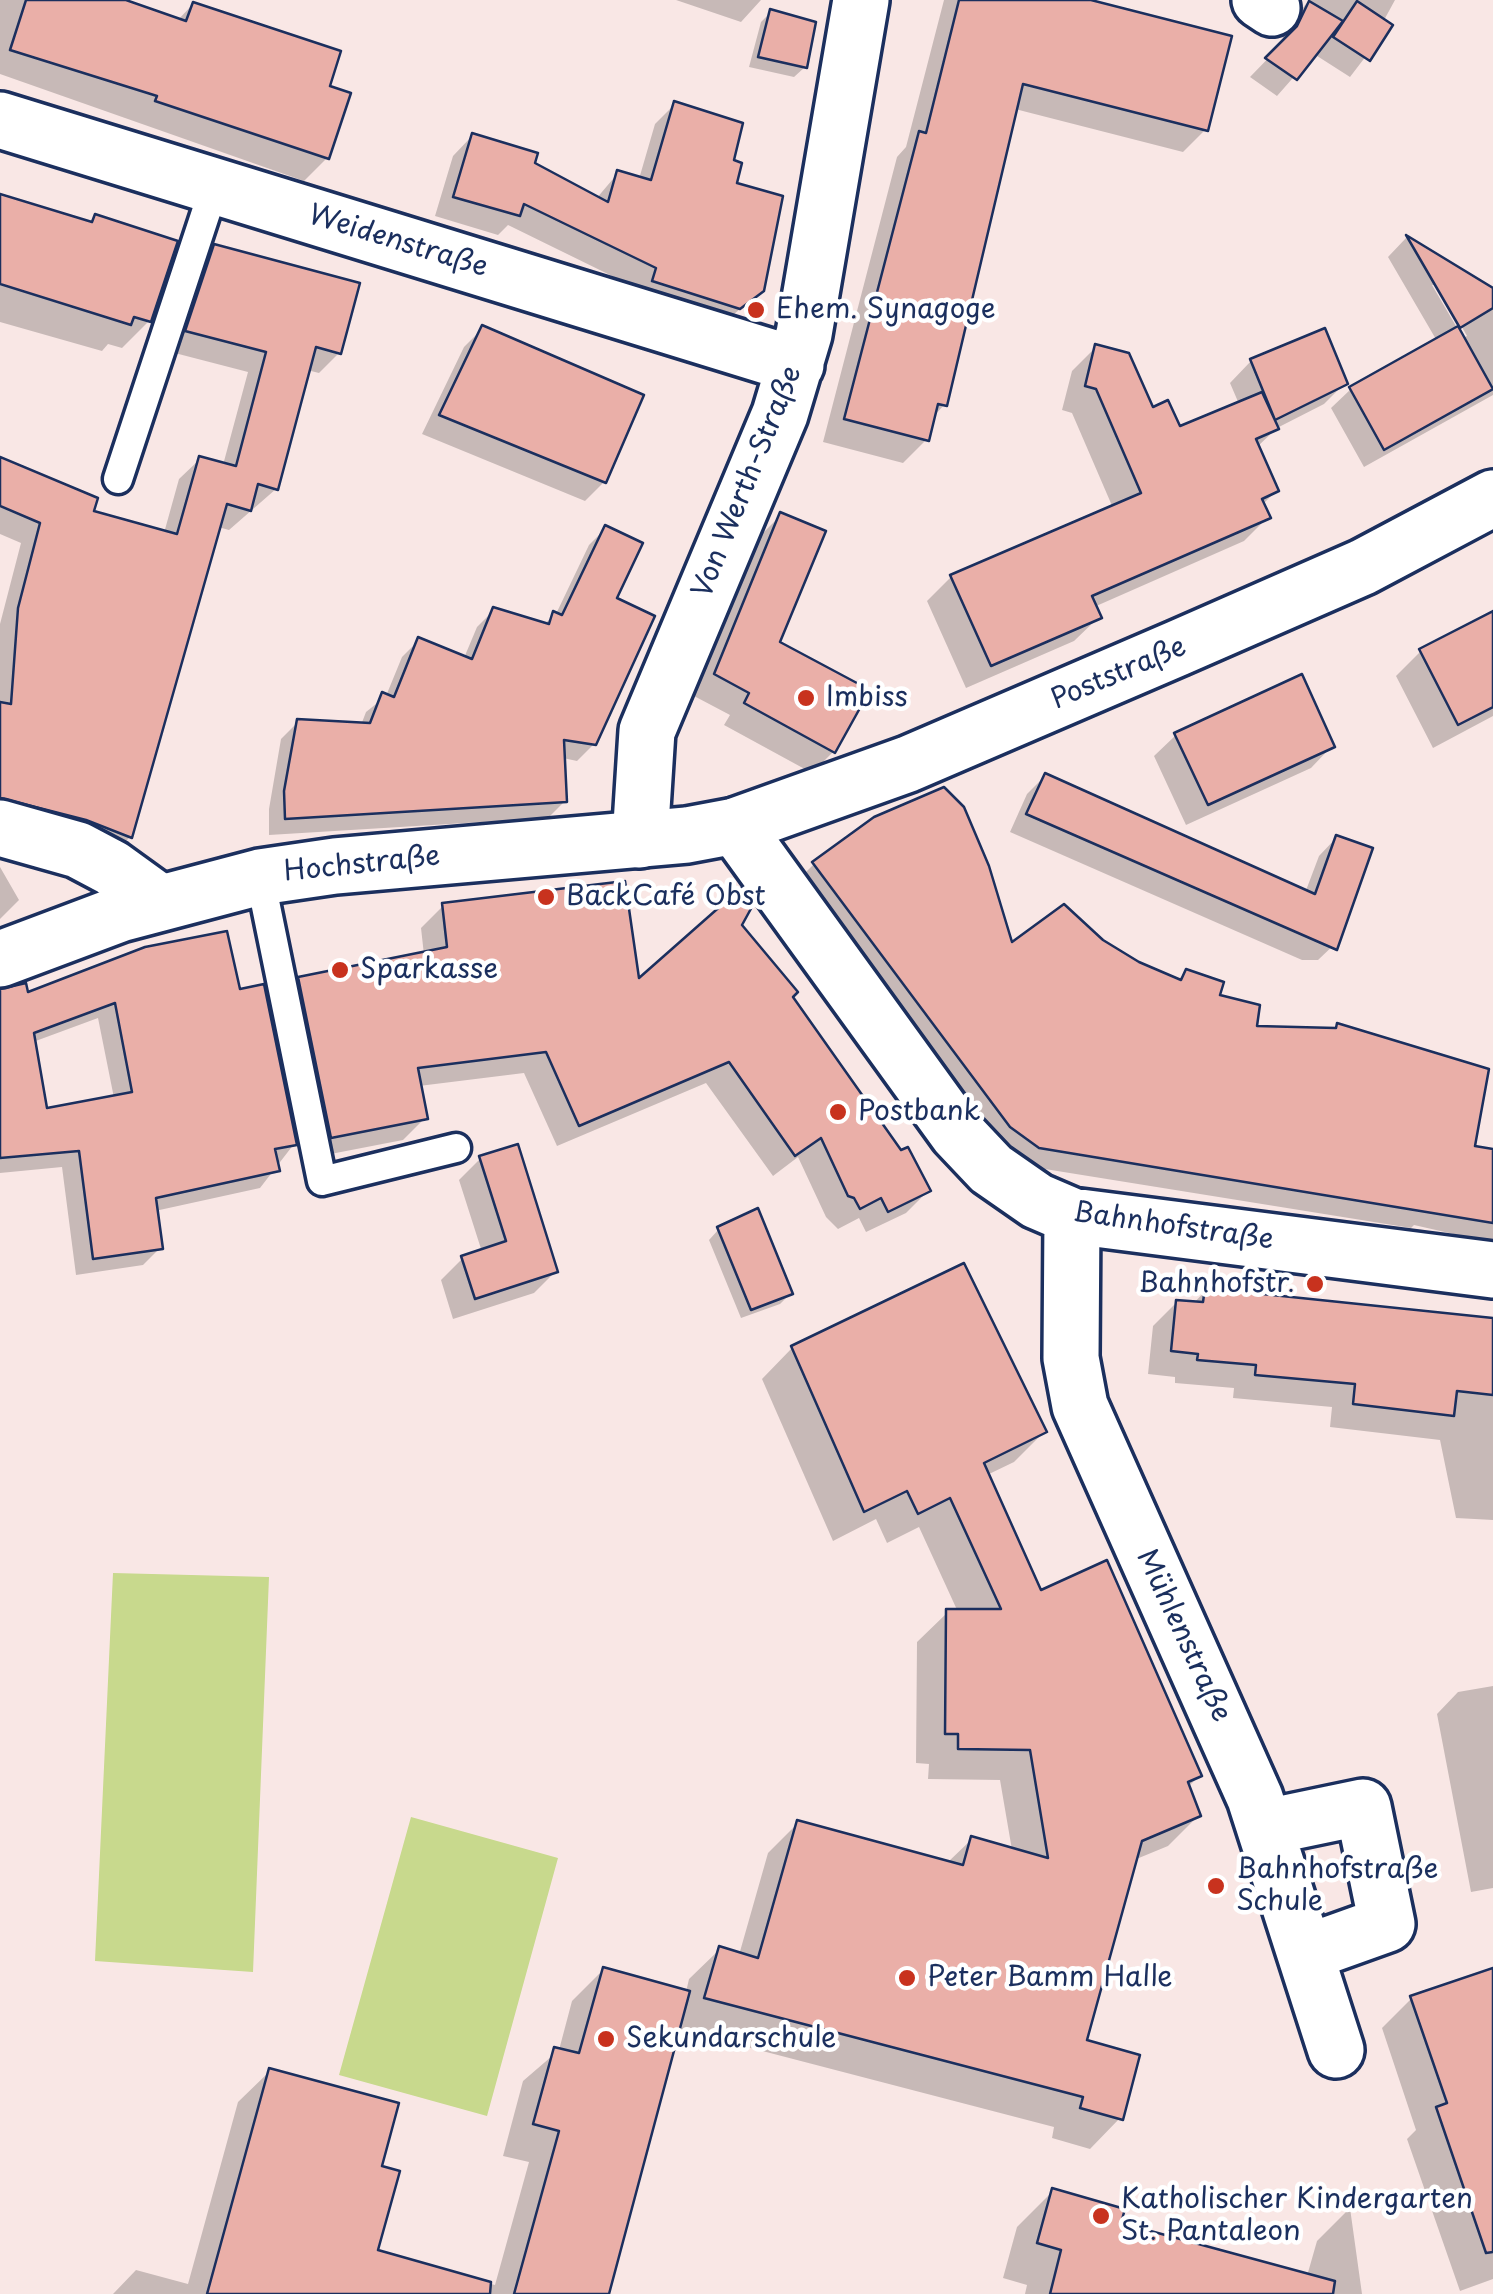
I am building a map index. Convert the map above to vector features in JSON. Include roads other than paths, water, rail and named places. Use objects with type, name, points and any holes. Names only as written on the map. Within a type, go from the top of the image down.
[{"type":"street","name":"Von Werth-Straße","points":[[640,840],[648,731],[796,365],[862,0]]},
{"type":"street","name":"Weidenstraße","points":[[0,120],[796,365]]},
{"type":"street","name":"Poststraße","points":[[735,826],[908,764],[1161,656],[1362,566],[1493,498]]},
{"type":"street","name":"Hochstraße","points":[[0,958],[159,902],[260,877],[335,866],[640,840],[735,826]]},
{"type":"street","name":"Bahnhofstraße","points":[[735,826],[967,1145],[1006,1180],[1072,1216],[1493,1270]]},
{"type":"street","points":[[0,828],[78,850],[112,868],[159,902]]},
{"type":"street","name":"Mühlenstraße","points":[[1072,1216],[1071,1358],[1080,1406],[1267,1827],[1336,2050]]},
{"type":"street","points":[[1267,1827],[1362,1808],[1386,1924],[1306,1953]]},
{"type":"lane","points":[[118,479],[215,185]]},
{"type":"lane","points":[[260,877],[322,1181],[456,1148]]},
{"type":"place","name":"Ehem. Synagoge","points":[[756,310]]},
{"type":"place","name":"Imbiss","points":[[806,698]]},
{"type":"place","name":"BackCafé Obst","points":[[546,897]]},
{"type":"place","name":"Sparkasse","points":[[340,970]]},
{"type":"place","name":"Postbank","points":[[838,1112]]},
{"type":"place","name":"Bahnhofstr.","points":[[1315,1284]]},
{"type":"place","name":"Bahnhofstraße Schule","points":[[1216,1886]]},
{"type":"place","name":"Peter Bamm Halle","points":[[907,1978]]},
{"type":"place","name":"Sekundarschule","points":[[606,2039]]},
{"type":"place","name":"Katholischer Kindergarten St. Pantaleon","points":[[1101,2216]]}]
